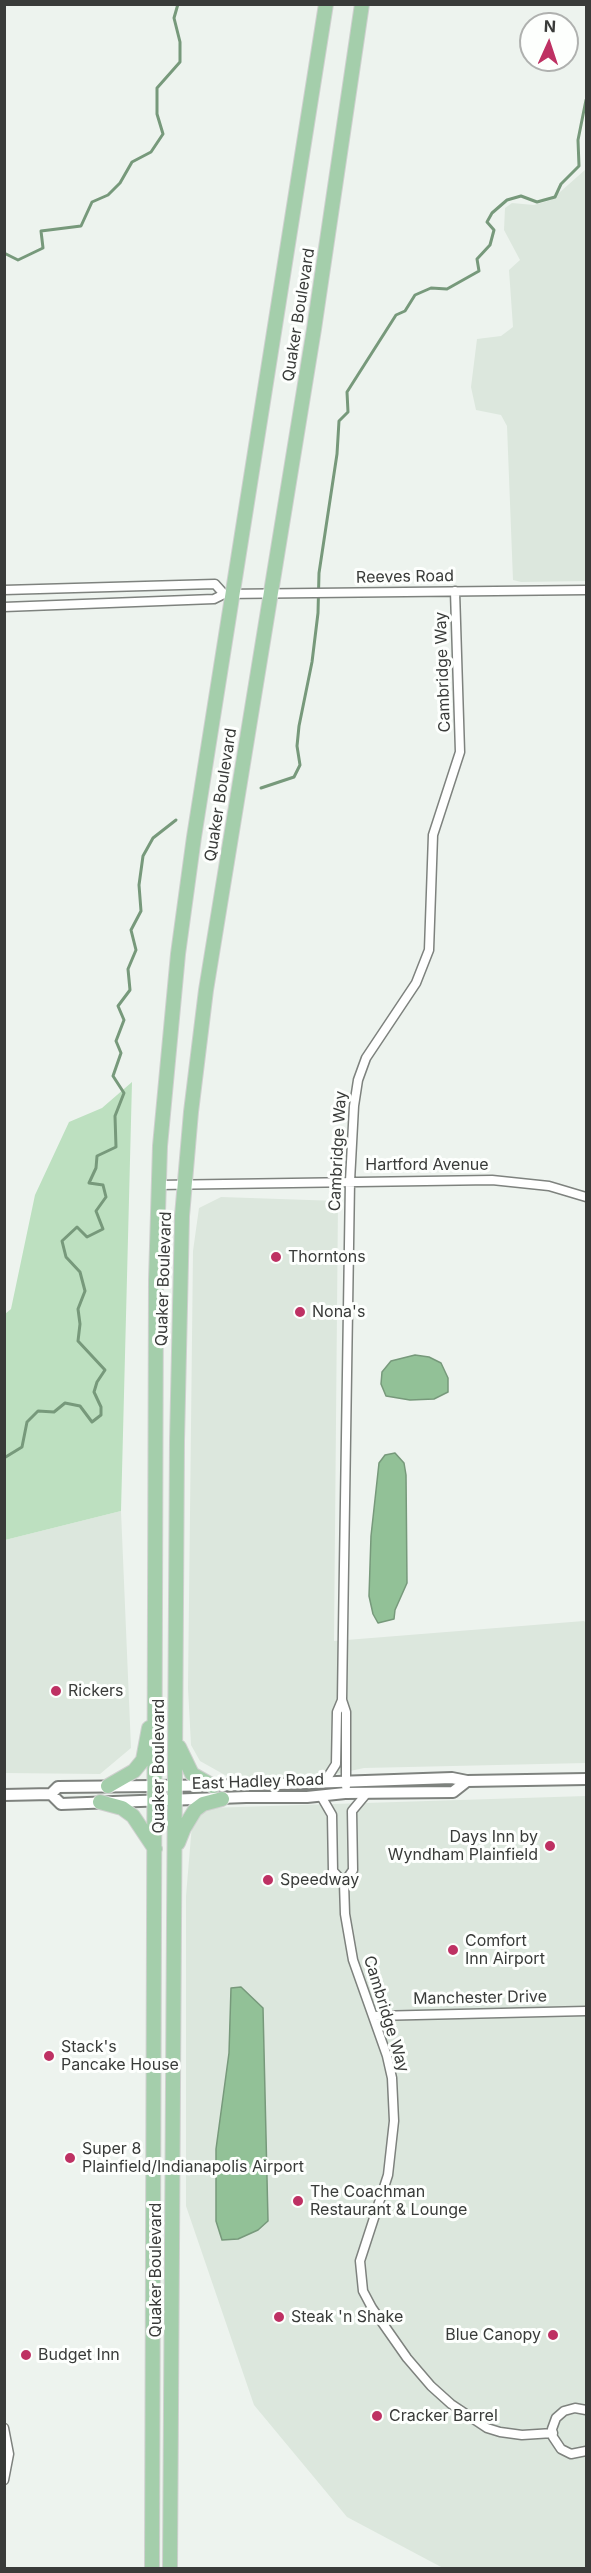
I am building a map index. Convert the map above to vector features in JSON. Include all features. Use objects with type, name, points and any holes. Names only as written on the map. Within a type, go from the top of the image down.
[{"type":"main road","name":"Quaker Boulevard","points":[[152,2568],[158,1185],[163,1100],[178,954],[228,594],[326,4]]},
{"type":"main road","name":"Quaker Boulevard","points":[[171,2568],[178,1322],[185,1184],[193,1089],[206,990],[314,329],[362,4]]},
{"type":"main road","points":[[108,1786],[134,1771],[143,1760],[155,1696]]},
{"type":"main road","points":[[175,1738],[192,1774],[213,1786]]},
{"type":"main road","points":[[175,1850],[195,1810],[203,1804],[222,1799]]},
{"type":"main road","points":[[100,1802],[122,1808],[133,1816],[155,1850]]},
{"type":"street","name":"Reeves Road","points":[[4,590],[215,584],[228,594]]},
{"type":"street","name":"Reeves Road","points":[[4,608],[214,599],[228,594],[586,590]]},
{"type":"street","name":"Cambridge Way","points":[[345,1793],[346,1712],[342,1700],[350,1181],[355,1094],[361,1069],[371,1048],[416,983],[429,950],[433,836],[460,752],[455,591]]},
{"type":"street","name":"Hartford Avenue","points":[[158,1185],[510,1180],[549,1186],[586,1197]]},
{"type":"street","name":"Cambridge Way","points":[[324,1783],[336,1764],[337,1712],[342,1700]]},
{"type":"street","name":"East Hadley Road","points":[[4,1795],[51,1794],[58,1787],[213,1786],[453,1778],[467,1781],[586,1779]]},
{"type":"street","name":"East Hadley Road","points":[[51,1794],[61,1804],[175,1801],[321,1796],[345,1793],[453,1792],[467,1781]]},
{"type":"street","name":"Cambridge Way","points":[[367,1793],[352,1811],[353,1870],[344,1883],[347,1934],[392,2078],[394,2134],[385,2189],[360,2261],[361,2280],[366,2299],[422,2377],[453,2406],[487,2427],[501,2432],[522,2435],[553,2433]]},
{"type":"street","name":"Cambridge Way","points":[[321,1796],[332,1815],[333,1871],[344,1883]]},
{"type":"street","name":"Manchester Drive","points":[[374,2016],[586,2011]]},
{"type":"street","points":[[586,2410],[575,2408],[564,2411],[556,2418],[553,2433],[557,2445],[565,2452],[577,2454],[586,2451]]},
{"type":"street","points":[[4,2428],[9,2454],[4,2480]]},
{"type":"shaded area","points":[[586,169],[586,581],[521,582],[513,580],[507,426],[501,415],[476,410],[471,387],[477,339],[501,336],[513,327],[509,270],[520,260],[504,230],[505,208],[512,203],[534,205],[551,200]]},
{"type":"shaded area","points":[[132,1082],[121,1511],[5,1540],[5,1314],[11,1309],[35,1195],[69,1122],[102,1108]]},
{"type":"shaded area","points":[[221,1197],[338,1201],[334,1641],[584,1621],[586,1623],[586,1763],[364,1768],[317,1778],[232,1779],[200,1761],[191,1745],[188,1688],[193,1251],[199,1208]]},
{"type":"shaded area","points":[[415,1355],[429,1357],[441,1363],[448,1378],[448,1392],[434,1399],[410,1400],[386,1396],[381,1384],[382,1372],[391,1361]]},
{"type":"shaded area","points":[[395,1453],[404,1463],[406,1475],[407,1583],[395,1610],[394,1619],[378,1623],[373,1614],[369,1596],[371,1536],[379,1463],[385,1455]]},
{"type":"shaded area","points":[[121,1511],[131,1748],[100,1774],[5,1773],[5,1540]]},
{"type":"shaded area","points":[[586,1796],[586,2568],[443,2568],[347,2517],[254,2405],[186,2206],[186,1896],[192,1824],[207,1808]]},
{"type":"shaded area","points":[[241,1987],[263,2008],[268,2221],[258,2230],[238,2239],[222,2240],[216,2221],[216,2149],[229,2053],[231,1988]]},
{"type":"waterway","points":[[4,253],[18,260],[43,248],[41,231],[81,226],[92,202],[108,195],[120,183],[132,162],[151,152],[163,134],[157,114],[157,88],[180,62],[180,42],[174,18],[178,4]]},
{"type":"waterway","points":[[261,788],[294,777],[300,765],[297,746],[299,726],[312,662],[318,613],[319,573],[337,454],[339,421],[348,412],[347,392],[396,315],[405,311],[415,295],[431,288],[447,289],[479,271],[477,259],[490,245],[494,230],[487,222],[492,213],[507,200],[521,196],[537,202],[555,197],[561,184],[579,166],[578,140],[586,100]]},
{"type":"waterway","points":[[4,1458],[22,1447],[27,1422],[38,1411],[54,1412],[65,1403],[80,1406],[92,1422],[101,1415],[101,1407],[94,1392],[105,1370],[78,1341],[80,1324],[78,1309],[85,1291],[80,1272],[66,1257],[62,1241],[77,1227],[87,1237],[103,1229],[96,1211],[106,1197],[103,1185],[89,1183],[96,1168],[97,1156],[116,1147],[115,1116],[124,1093],[113,1076],[121,1053],[116,1041],[124,1020],[118,1006],[130,990],[128,969],[136,950],[131,930],[141,911],[139,885],[143,856],[153,838],[176,820]]},
{"type":"place","name":"Thorntons","points":[[276,1257]]},
{"type":"place","name":"Nona's","points":[[300,1312]]},
{"type":"place","name":"Rickers","points":[[56,1691]]},
{"type":"place","name":"Days Inn by Wyndham Plainfield","points":[[550,1846]]},
{"type":"place","name":"Speedway","points":[[268,1880]]},
{"type":"place","name":"Comfort Inn Airport","points":[[453,1950]]},
{"type":"place","name":"Stack's Pancake House","points":[[49,2056]]},
{"type":"place","name":"Super 8 Plainfield/Indianapolis Airport","points":[[70,2158]]},
{"type":"place","name":"The Coachman Restaurant & Lounge","points":[[298,2201]]},
{"type":"place","name":"Steak 'n Shake","points":[[279,2317]]},
{"type":"place","name":"Blue Canopy","points":[[553,2335]]},
{"type":"place","name":"Budget Inn","points":[[26,2355]]},
{"type":"place","name":"Cracker Barrel","points":[[377,2416]]}]
